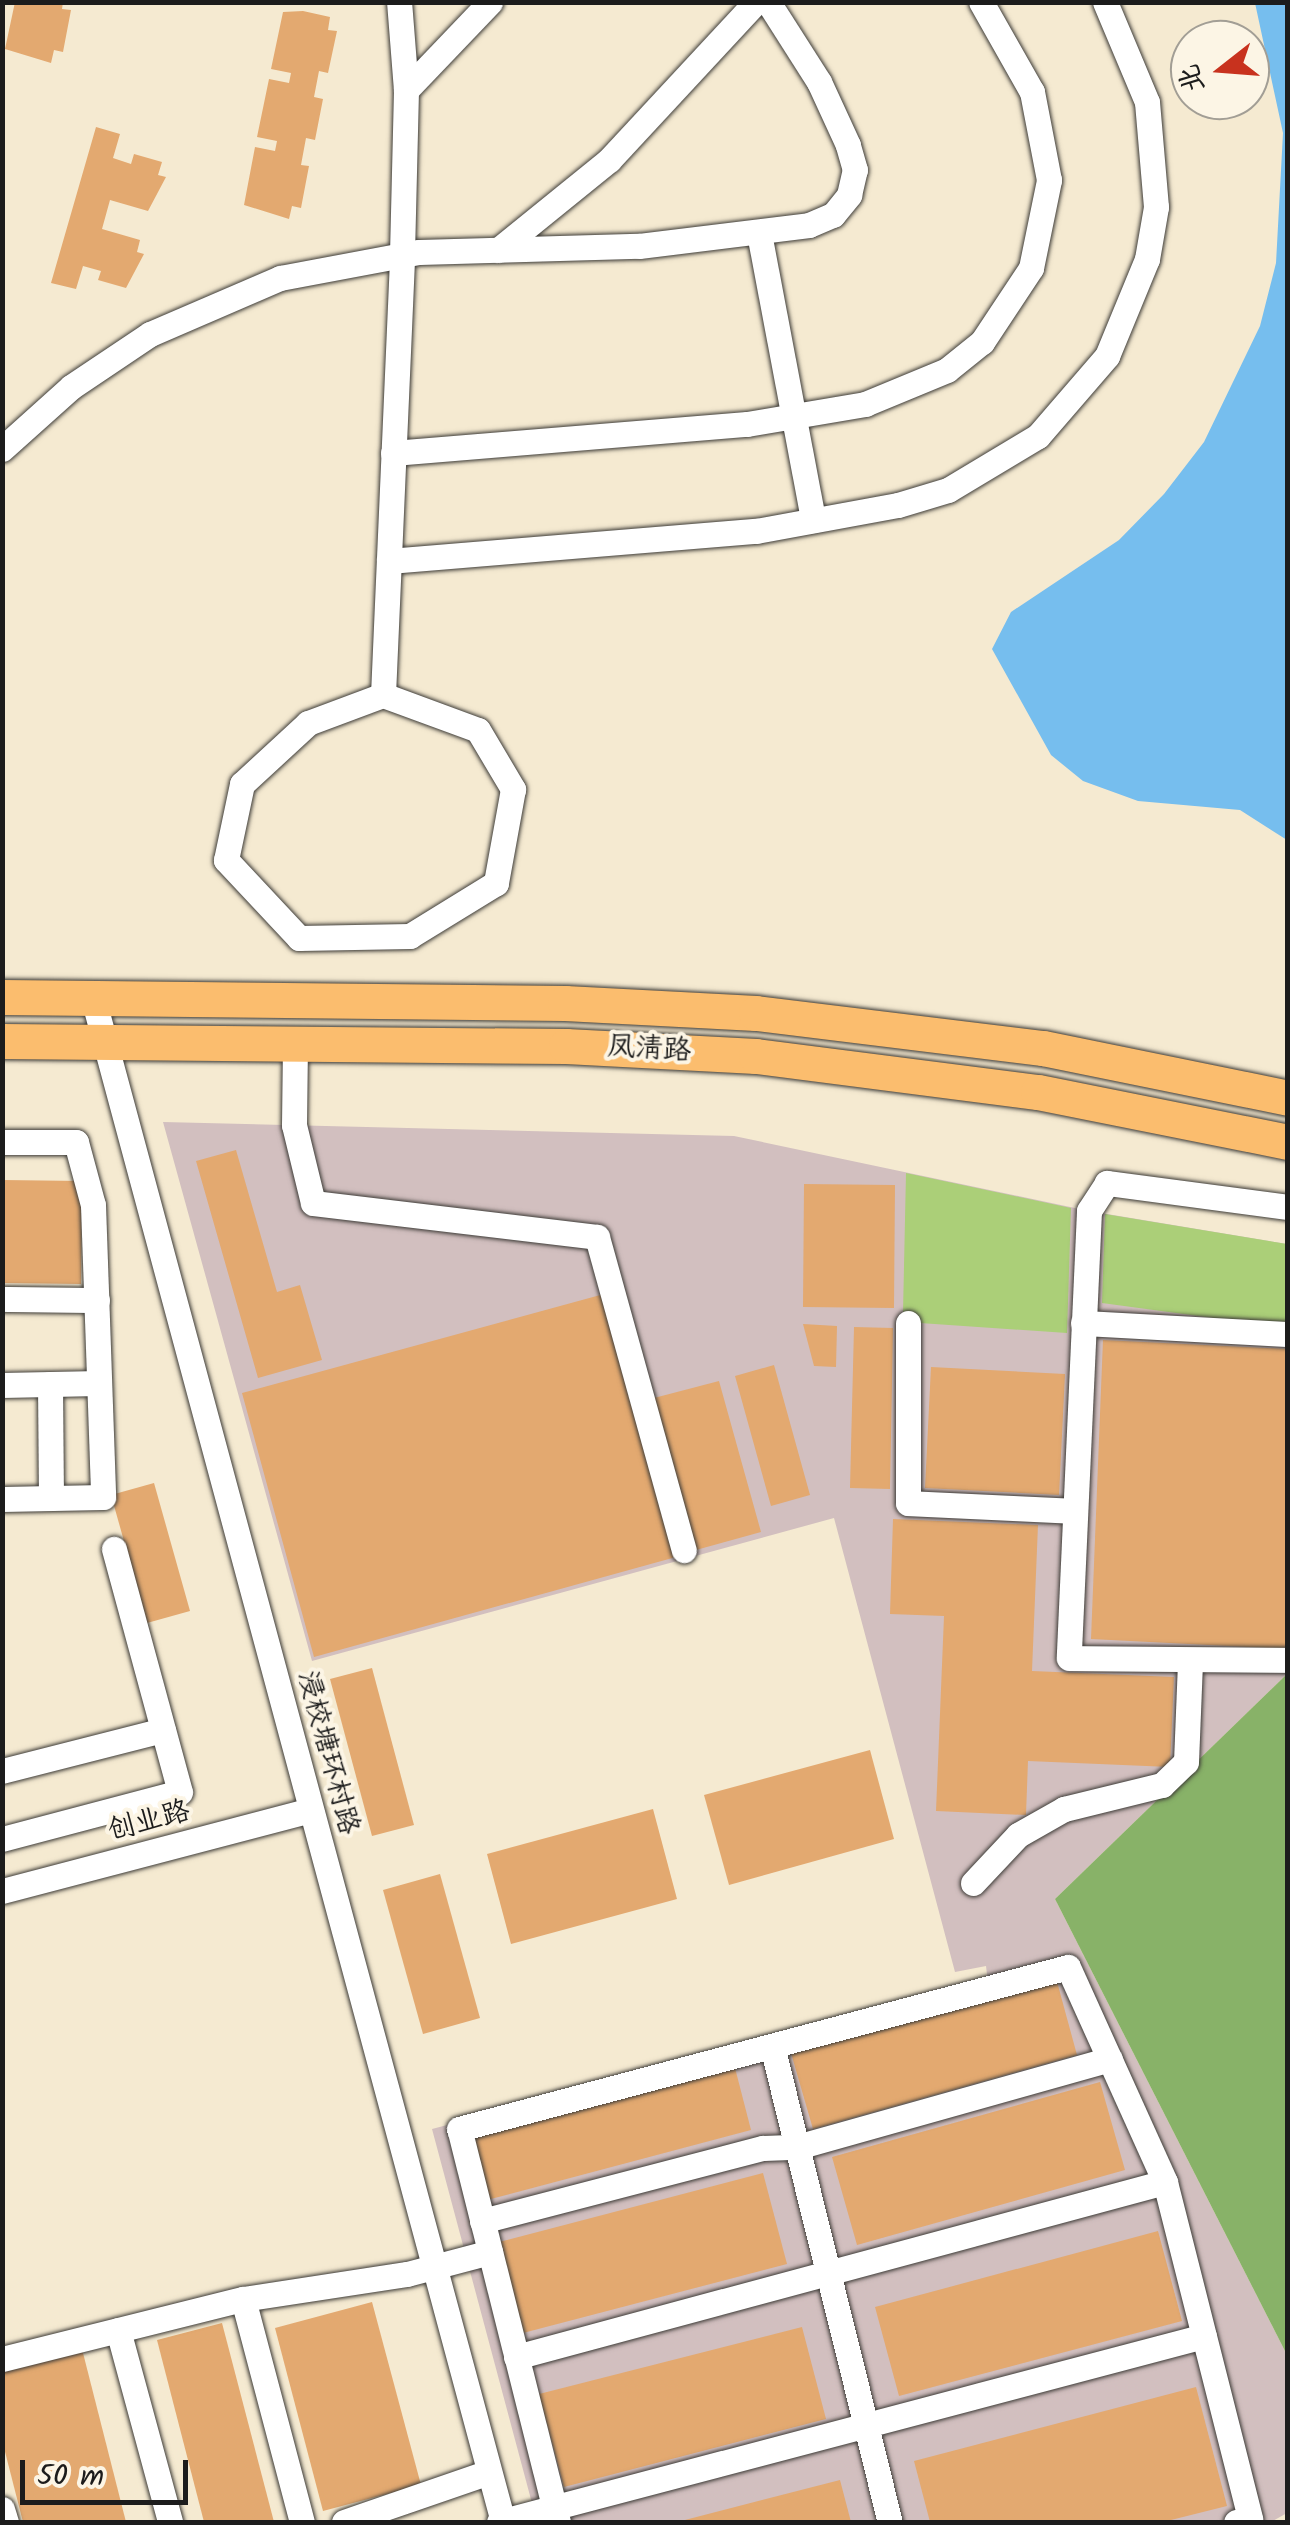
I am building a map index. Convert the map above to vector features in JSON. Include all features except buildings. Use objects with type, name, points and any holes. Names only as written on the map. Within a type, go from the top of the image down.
[{"type":"highway","name":"凤清路","points":[[2,998],[565,1002],[756,1013],[1043,1048],[1288,1098]]},
{"type":"highway","name":"凤清路","points":[[2,1042],[295,1044],[756,1056],[1038,1092],[1288,1142]]},
{"type":"street","points":[[382,695],[402,254],[406,90],[400,2]]},
{"type":"street","points":[[406,90],[490,2]]},
{"type":"street","points":[[498,250],[609,160],[756,2]]},
{"type":"street","points":[[2,448],[109,359],[192,312],[280,278],[402,254],[639,246],[759,233],[833,215],[850,195],[855,170],[819,82],[768,2]]},
{"type":"street","points":[[393,453],[794,416],[908,391],[947,370],[982,342],[1031,268],[1044,224],[1045,135],[1032,92],[980,2]]},
{"type":"street","points":[[388,560],[813,520],[898,505],[995,466],[1038,436],[1107,356],[1147,259],[1156,154],[1130,52],[1105,2]]},
{"type":"street","points":[[759,233],[813,520]]},
{"type":"street","points":[[382,695],[478,730],[513,790],[496,883],[410,936],[299,938],[226,860],[242,784],[308,723],[382,695]]},
{"type":"street","name":"浸校塘环村路","points":[[93,998],[501,2521]]},
{"type":"street","points":[[295,1044],[294,1125],[313,1202],[598,1237],[684,1550]]},
{"type":"street","points":[[2,1142],[76,1142],[94,1205],[103,1497],[2,1500]]},
{"type":"street","points":[[1288,1207],[1107,1183],[1088,1211],[1068,1658],[1288,1660]]},
{"type":"street","points":[[2,1299],[96,1300]]},
{"type":"street","points":[[1084,1323],[1288,1334]]},
{"type":"street","points":[[908,1324],[908,1503],[1075,1510]]},
{"type":"street","points":[[2,1385],[99,1383]]},
{"type":"street","points":[[50,1384],[51,1498]]},
{"type":"street","points":[[2,1839],[180,1792],[114,1549]]},
{"type":"street","points":[[974,1882],[1034,1826],[1064,1809],[1162,1785],[1186,1762],[1190,1661]]},
{"type":"street","points":[[2,1771],[163,1730]]},
{"type":"street","name":"创业路","points":[[2,1891],[311,1810]]},
{"type":"street","points":[[555,2514],[459,2129],[1068,1966],[1165,2182],[1250,2519],[1236,2522]]},
{"type":"street","points":[[772,2046],[890,2522]]},
{"type":"street","points":[[482,2221],[763,2148],[797,2148],[1110,2059]]},
{"type":"street","points":[[516,2357],[1165,2182]]},
{"type":"street","points":[[2,2359],[243,2299],[434,2267],[490,2252]]},
{"type":"street","points":[[243,2299],[302,2522]]},
{"type":"street","points":[[118,2330],[170,2522]]},
{"type":"street","points":[[501,2521],[555,2514],[866,2424],[1204,2336]]},
{"type":"street","points":[[344,2522],[490,2472]]},
{"type":"street","points":[[2,2509],[6,2522]]},
{"type":"shaded area","points":[[163,1122],[734,1136],[1089,1211],[1287,1244],[1287,1674],[1055,1899],[1287,2355],[1287,2513],[1271,2522],[537,2522],[432,2129],[988,1983],[986,1966],[955,1972],[834,1518],[312,1661]]},
{"type":"green space","points":[[906,1173],[1071,1208],[1067,1333],[920,1323],[903,1313]]},
{"type":"green space","points":[[1105,1214],[1287,1244],[1287,1328],[1102,1303]]},
{"type":"green space","points":[[1287,1674],[1287,2355],[1055,1899]]},
{"type":"water","points":[[1255,3],[1288,3],[1287,840],[1240,810],[1138,801],[1083,781],[1051,755],[992,649],[1011,612],[1119,540],[1164,494],[1204,442],[1260,326],[1276,263],[1283,133],[1270,73],[1270,20],[1259,20]]}]
